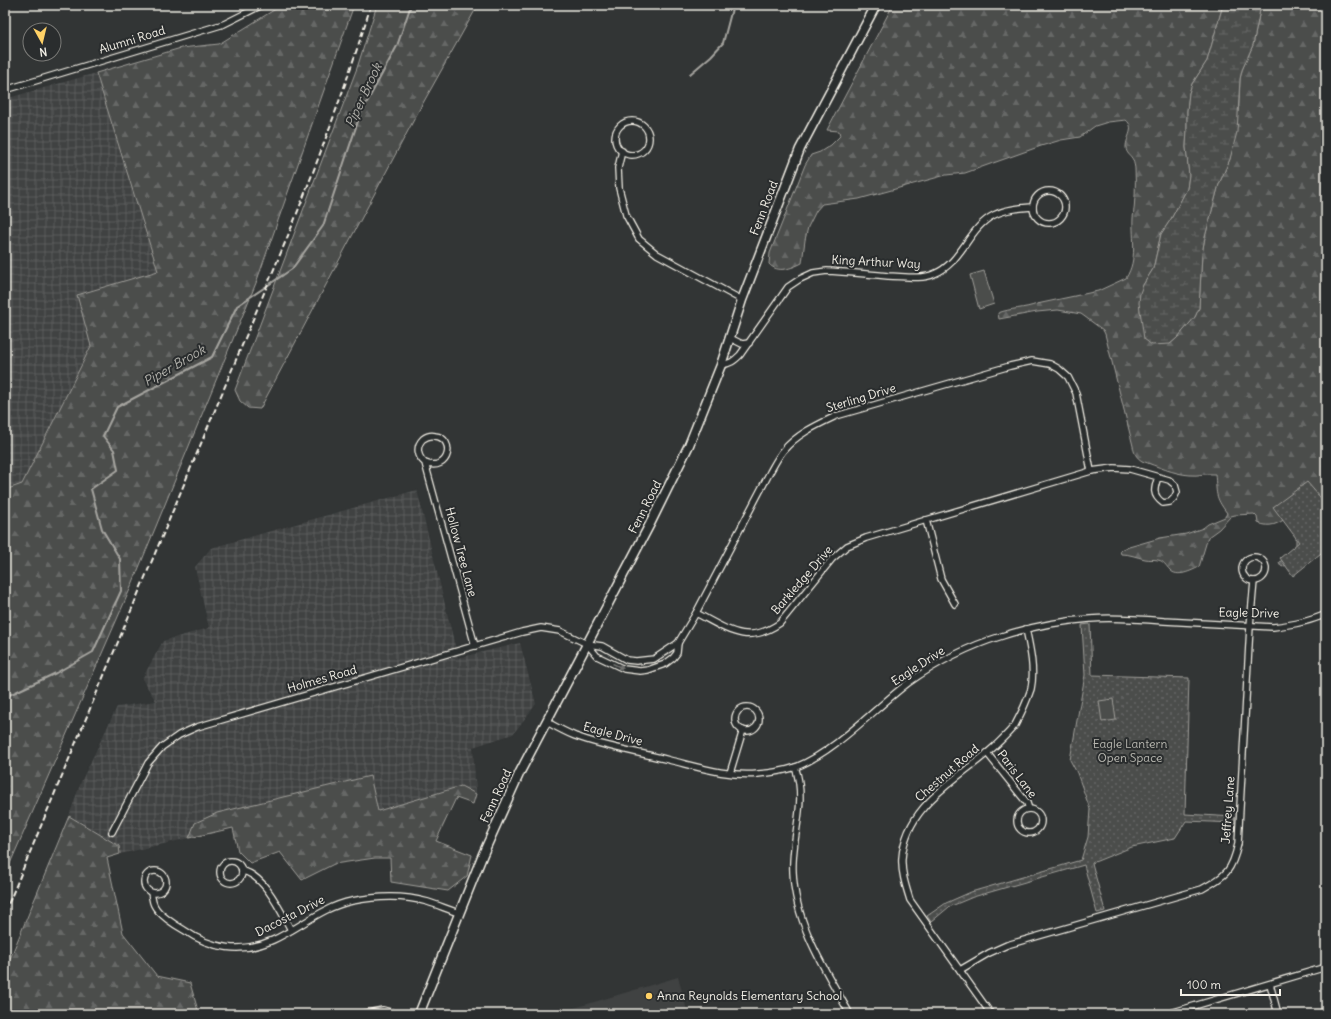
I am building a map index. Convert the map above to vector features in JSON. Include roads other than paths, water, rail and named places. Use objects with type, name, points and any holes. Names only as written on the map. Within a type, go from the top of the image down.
[{"type":"street","name":"Alumni Road","points":[[5,90],[224,24],[262,5]]},
{"type":"street","name":"Fenn Road","points":[[419,1014],[499,817],[520,772],[681,463],[721,365],[742,300],[800,149],[876,5]]},
{"type":"street","points":[[631,121],[642,124],[649,133],[646,148],[637,154],[627,154],[622,151],[616,142],[616,136],[621,126],[631,121]]},
{"type":"street","points":[[622,151],[618,168],[619,188],[626,215],[640,239],[657,254],[742,300]]},
{"type":"street","points":[[1046,191],[1052,191],[1062,196],[1066,207],[1060,220],[1046,223],[1036,217],[1033,207],[1034,201],[1037,197],[1046,191]]},
{"type":"street","name":"King Arthur Way","points":[[721,365],[729,364],[735,361],[788,287],[800,279],[813,273],[827,271],[916,277],[933,275],[947,267],[956,258],[981,224],[994,215],[1013,209],[1033,207]]},
{"type":"street","points":[[730,338],[742,344],[749,343]]},
{"type":"street","name":"Sterling Drive","points":[[587,644],[597,656],[624,669],[640,671],[658,667],[673,658],[677,653],[678,643],[696,613],[770,472],[784,450],[815,426],[836,416],[1010,366],[1032,361],[1050,364],[1068,377],[1076,393],[1091,471]]},
{"type":"street","name":"Hollow Tree Lane","points":[[426,463],[434,465],[439,464],[446,459],[448,455],[448,446],[442,439],[434,435],[422,441],[418,450],[422,460],[426,463],[475,646]]},
{"type":"street","name":"Barkledge Drive","points":[[696,613],[732,632],[759,634],[769,631],[780,623],[832,559],[847,546],[866,538],[1091,471],[1114,468],[1130,469],[1169,480],[1175,485],[1176,492],[1174,498],[1170,502],[1163,503],[1158,499],[1155,493],[1158,477]]},
{"type":"street","points":[[926,520],[941,579],[954,604]]},
{"type":"street","points":[[1257,557],[1263,561],[1266,568],[1264,576],[1254,581],[1246,578],[1242,571],[1243,563],[1249,558],[1257,557]]},
{"type":"street","name":"Jeffrey Lane","points":[[960,970],[989,953],[1007,945],[1202,889],[1217,881],[1228,871],[1234,860],[1238,844],[1250,626],[1254,581]]},
{"type":"street","name":"Eagle Drive","points":[[547,722],[576,736],[603,744],[709,769],[730,773],[756,775],[795,767],[811,759],[832,746],[909,683],[951,657],[1000,636],[1056,622],[1091,619],[1126,619],[1272,627],[1296,624],[1326,614]]},
{"type":"street","name":"Holmes Road","points":[[112,832],[148,763],[162,747],[179,735],[197,728],[522,632],[541,628],[560,631],[587,644]]},
{"type":"street","name":"Chestnut Road","points":[[991,1014],[910,900],[904,879],[902,859],[905,841],[919,812],[933,797],[987,753],[1014,726],[1023,709],[1031,688],[1032,669],[1026,629]]},
{"type":"street","name":"Sterling Drive","points":[[587,644],[602,646],[627,660],[636,661],[654,659],[678,643]]},
{"type":"street","points":[[748,706],[752,707],[759,716],[758,723],[750,730],[743,730],[735,722],[736,714],[740,708],[748,706]]},
{"type":"street","points":[[730,773],[743,730]]},
{"type":"street","name":"Paris Lane","points":[[987,753],[1027,803],[1029,809]]},
{"type":"street","points":[[795,767],[801,789],[793,849],[793,872],[797,898],[804,924],[814,948],[850,1014]]},
{"type":"street","name":"Paris Lane","points":[[1029,809],[1035,811],[1041,821],[1038,828],[1028,833],[1021,830],[1017,823],[1017,819],[1021,813],[1029,809]]},
{"type":"street","points":[[229,861],[236,862],[242,867],[242,871],[241,878],[231,883],[224,881],[220,875],[223,864],[229,861]]},
{"type":"street","points":[[242,871],[249,872],[260,881],[274,900],[291,930]]},
{"type":"street","name":"Dacosta Drive","points":[[151,893],[158,893],[162,891],[166,885],[165,877],[159,872],[149,872],[144,878],[144,885],[151,893],[154,906],[163,916],[196,938],[216,946],[235,948],[254,946],[273,940],[333,907],[352,901],[376,897],[402,897],[427,902],[459,914]]},
{"type":"street","points":[[1167,1014],[1326,967]]},
{"type":"street","points":[[1270,984],[1278,1014]]},
{"type":"street","points":[[362,1014],[383,1010],[398,1014]]},
{"type":"waterway","name":"Piper Brook","points":[[5,697],[56,673],[93,652],[121,591],[120,559],[102,529],[91,489],[118,470],[114,450],[103,436],[117,407],[212,357],[237,306],[292,269],[323,226],[360,115],[397,46],[411,5]]},
{"type":"waterway","points":[[690,74],[711,56],[723,43],[733,5]]},
{"type":"railway","points":[[5,912],[292,226],[334,116],[371,5]]},
{"type":"place","name":"Anna Reynolds Elementary School","points":[[649,996]]},
{"type":"park label","name":"Eagle Lantern Open Space","points":[[1130,751]]}]
